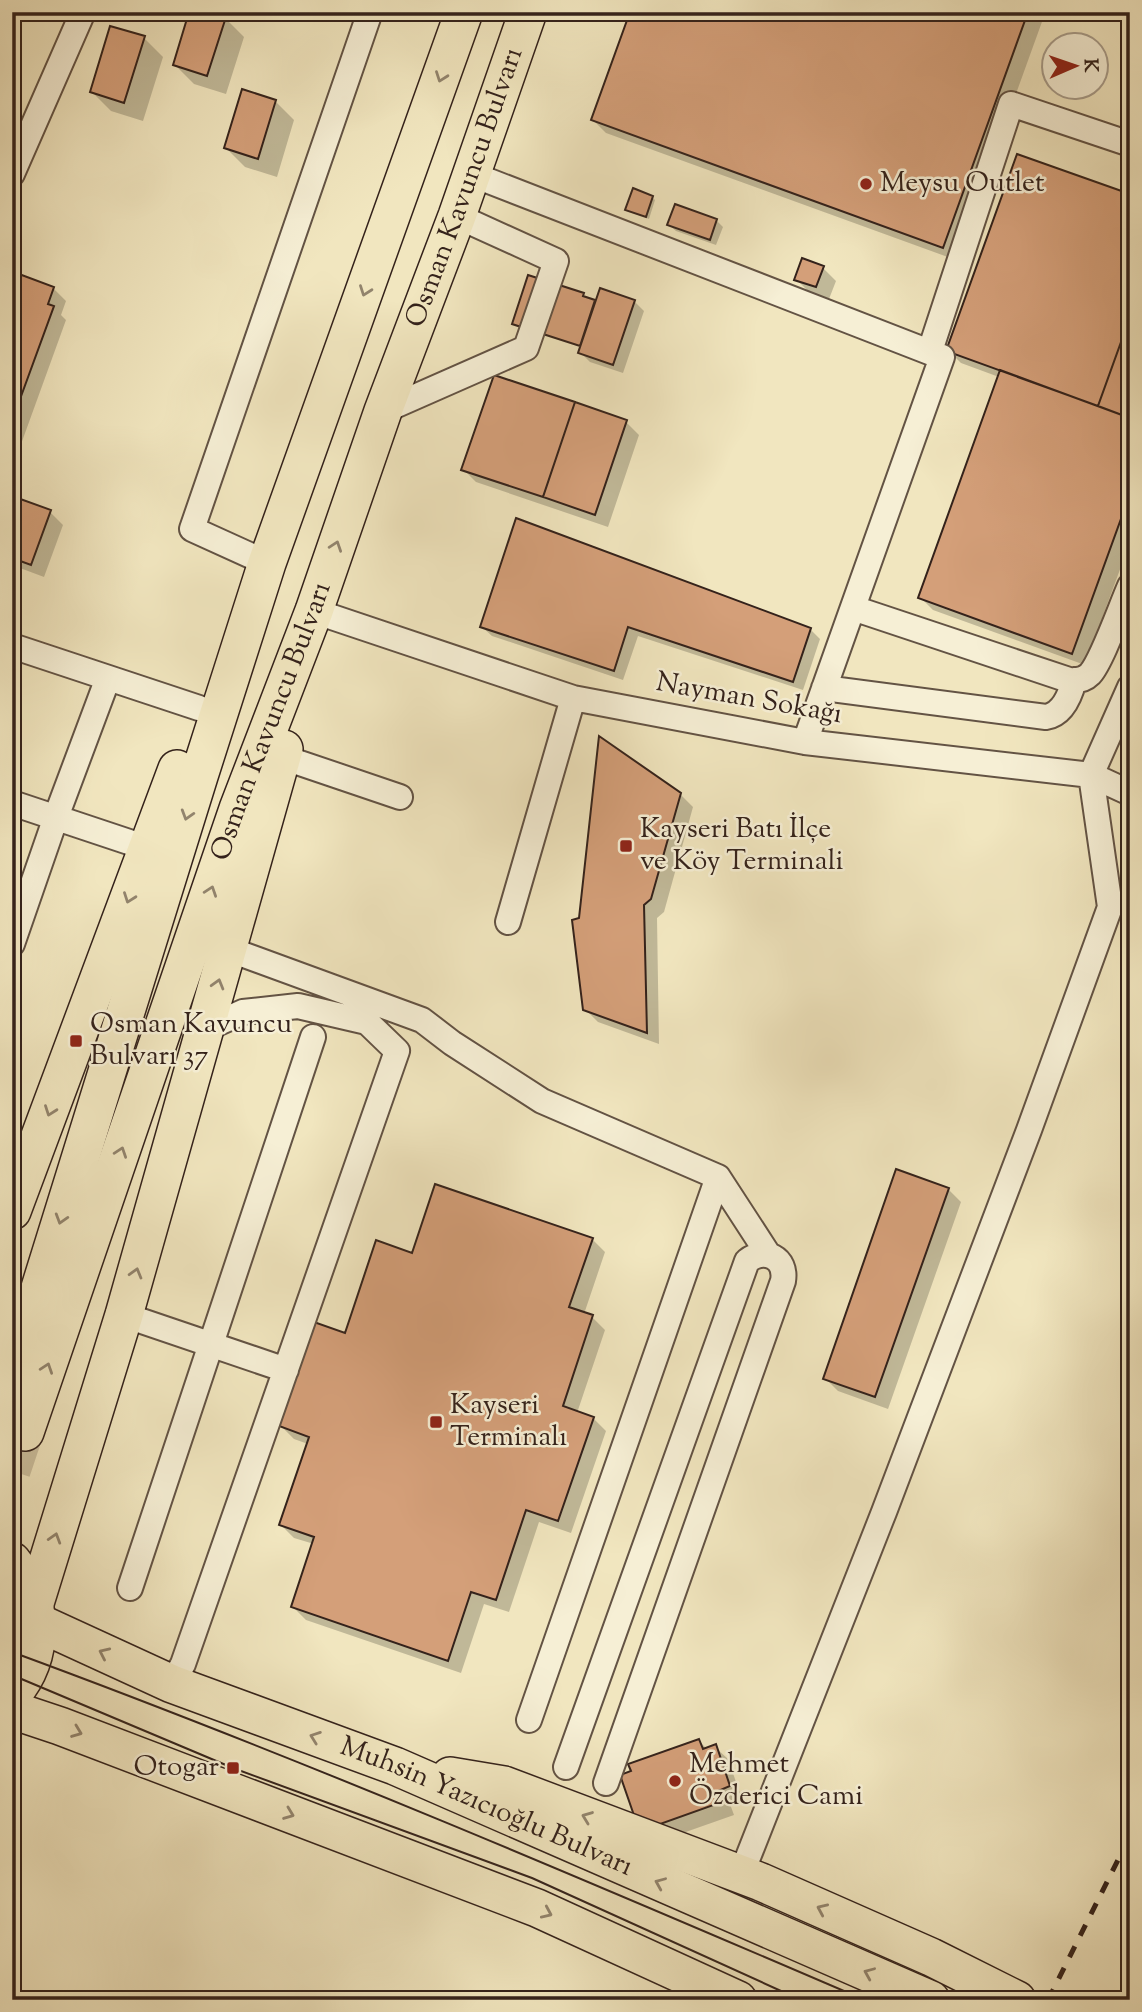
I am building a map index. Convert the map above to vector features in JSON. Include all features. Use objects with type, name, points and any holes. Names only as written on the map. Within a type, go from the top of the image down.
[{"type":"highway","name":"Osman Kavuncu Bulvarı","points":[[12,1378],[267,563],[464,12]]},
{"type":"highway","name":"Osman Kavuncu Bulvarı","points":[[25,1432],[239,809],[314,611],[383,411],[457,216],[528,12]]},
{"type":"highway","points":[[12,1211],[199,708],[267,563]]},
{"type":"highway","points":[[12,1695],[25,1680],[32,1659],[36,1612],[124,1315],[282,758],[314,611]]},
{"type":"highway","points":[[12,1561],[28,1585],[36,1612]]},
{"type":"highway","name":"Muhsin Yazıcıoğlu Bulvarı","points":[[36,1612],[172,1685],[395,1766],[931,2000]]},
{"type":"highway","points":[[12,1710],[537,1909],[738,2000]]},
{"type":"highway","points":[[395,1766],[503,1785],[741,1875],[969,1986],[1017,2000]]},
{"type":"highway","points":[[346,1836],[429,1887],[680,2000]]},
{"type":"street","points":[[12,174],[83,12]]},
{"type":"street","points":[[267,563],[192,529],[370,12]]},
{"type":"street","points":[[930,351],[1011,104],[1130,144]]},
{"type":"street","points":[[471,174],[942,357],[805,742]]},
{"type":"street","points":[[383,411],[526,348],[556,261],[457,216]]},
{"type":"street","points":[[853,608],[1073,680],[1084,678],[1091,673],[1130,586]]},
{"type":"street","name":"Nayman Sokağı","points":[[314,611],[573,698],[805,742],[1091,775],[1130,793]]},
{"type":"street","points":[[12,646],[199,708]]},
{"type":"street","points":[[12,944],[108,678]]},
{"type":"street","points":[[824,688],[1046,717],[1058,712],[1063,706],[1073,680]]},
{"type":"street","points":[[741,1875],[1029,1130],[1110,907],[1091,775],[1130,687]]},
{"type":"street","points":[[508,922],[573,698]]},
{"type":"street","points":[[282,758],[400,797]]},
{"type":"street","points":[[12,803],[147,848]]},
{"type":"street","points":[[228,949],[422,1020],[452,1043],[541,1101],[718,1177],[768,1254],[780,1262],[783,1268],[783,1281],[606,1783]]},
{"type":"street","points":[[172,1685],[183,1664],[397,1051],[367,1022],[298,1006],[243,1012],[205,1029]]},
{"type":"street","points":[[130,1588],[313,1037]]},
{"type":"street","points":[[529,1720],[718,1177]]},
{"type":"street","points":[[565,1767],[747,1261],[760,1254],[768,1254]]},
{"type":"street","points":[[124,1315],[286,1370]]},
{"type":"building","points":[[189,12],[211,12],[226,17],[207,76],[173,65]]},
{"type":"building","name":"Meysu Outlet","points":[[630,12],[1028,12],[943,248],[591,120]]},
{"type":"building","points":[[110,26],[145,36],[124,103],[90,92]]},
{"type":"building","points":[[242,89],[276,100],[258,159],[224,148]]},
{"type":"building","points":[[1017,154],[1130,194],[1130,317],[1098,406],[946,351]]},
{"type":"building","points":[[633,188],[653,196],[646,217],[625,210]]},
{"type":"building","points":[[675,204],[717,219],[710,240],[667,225]]},
{"type":"building","points":[[802,258],[824,266],[816,287],[794,280]]},
{"type":"building","points":[[19,274],[54,287],[48,304],[54,306],[12,421],[12,291]]},
{"type":"building","points":[[528,275],[584,293],[583,296],[595,300],[580,346],[512,324]]},
{"type":"building","points":[[600,288],[635,300],[613,365],[578,353]]},
{"type":"building","points":[[1130,317],[1130,418],[1098,406]]},
{"type":"building","points":[[1000,370],[1130,418],[1130,494],[1072,654],[918,598]]},
{"type":"building","points":[[494,375],[575,402],[543,497],[461,470]]},
{"type":"building","points":[[575,402],[627,420],[595,515],[543,497]]},
{"type":"building","points":[[12,496],[51,510],[31,565],[12,558]]},
{"type":"building","points":[[516,518],[811,628],[793,682],[628,627],[614,671],[480,627]]},
{"type":"building","name":"Kayseri Batı İlçe ve Köy Terminali","points":[[599,736],[681,793],[651,899],[644,905],[647,1033],[583,1010],[572,920],[579,918]]},
{"type":"building","points":[[896,1169],[949,1188],[875,1397],[823,1379]]},
{"type":"building","name":"Kayseri Terminalı","points":[[435,1184],[593,1238],[569,1307],[593,1315],[563,1406],[594,1417],[558,1521],[526,1510],[496,1600],[471,1592],[448,1661],[291,1607],[314,1537],[279,1525],[309,1437],[279,1426],[314,1322],[345,1333],[376,1240],[412,1253]]},
{"type":"building","name":"Mehmet Özderici Cami","points":[[699,1739],[703,1749],[716,1744],[730,1786],[718,1791],[722,1802],[649,1828],[637,1824],[620,1775],[631,1771],[628,1764]]},
{"type":"tunnel","points":[[12,1471],[25,1432]]},
{"type":"tram line","points":[[12,1652],[334,1777],[865,2000]]},
{"type":"tram line","points":[[12,1675],[233,1768],[532,1878],[801,2000]]},
{"type":"railway","points":[[1048,2000],[1130,1836]]},
{"type":"place","name":"Meysu Outlet","points":[[866,184]]},
{"type":"place","name":"Kayseri Batı İlçe ve Köy Terminali","points":[[626,846]]},
{"type":"place","name":"Osman Kavuncu Bulvarı 37","points":[[76,1041]]},
{"type":"place","name":"Kayseri Terminalı","points":[[436,1422]]},
{"type":"place","name":"Otogar","points":[[233,1768]]},
{"type":"place","name":"Mehmet Özderici Cami","points":[[675,1781]]}]
